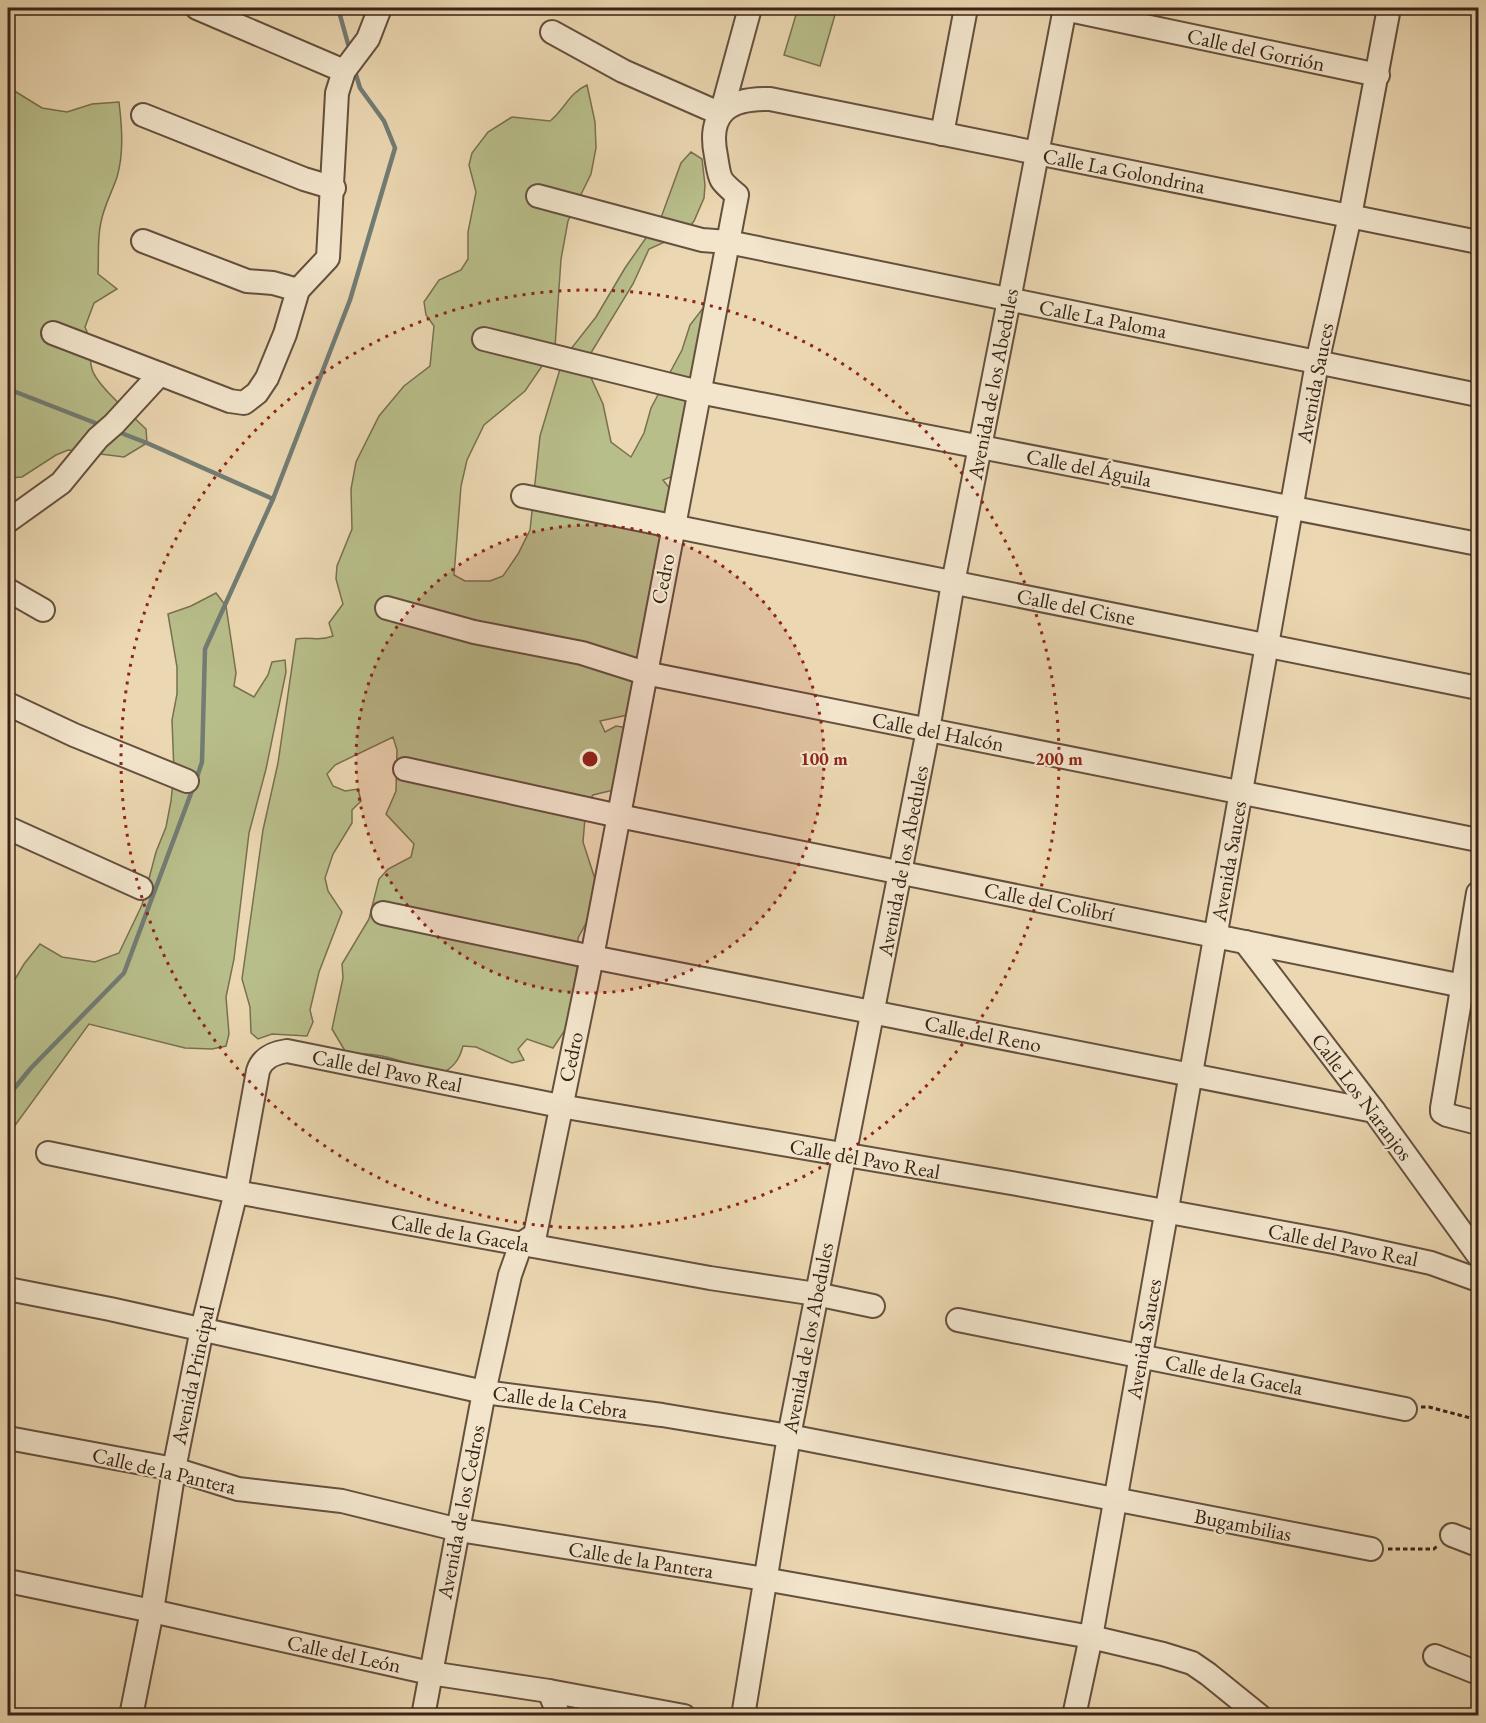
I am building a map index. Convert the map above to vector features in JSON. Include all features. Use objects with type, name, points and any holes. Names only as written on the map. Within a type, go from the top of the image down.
[{"type":"street","points":[[197,8],[344,71]]},
{"type":"street","points":[[53,333],[230,401],[244,404],[257,393],[267,378],[285,334],[297,290],[328,258],[337,93],[344,71],[374,29],[380,8]]},
{"type":"street","points":[[552,32],[623,71],[721,114],[750,8]]},
{"type":"street","points":[[942,134],[966,8]]},
{"type":"street","name":"Calle del Gorrión","points":[[1064,8],[1378,75]]},
{"type":"street","name":"Avenida de los Abedules","points":[[743,1716],[789,1436],[874,1012],[928,730],[953,583],[1010,300],[1064,8]]},
{"type":"street","name":"Avenida Sauces","points":[[1074,1716],[1091,1637],[1317,363],[1350,216],[1389,8]]},
{"type":"street","name":"Calle La Golondrina","points":[[721,114],[732,105],[751,99],[770,99],[1479,242]]},
{"type":"street","name":"Cedro","points":[[560,1106],[592,957],[737,195],[720,180],[712,136],[721,114]]},
{"type":"street","points":[[143,115],[304,179],[333,188]]},
{"type":"street","name":"Calle La Paloma","points":[[538,196],[702,240],[728,242],[1479,395]]},
{"type":"street","points":[[143,241],[247,281],[297,290]]},
{"type":"street","name":"Calle del Águila","points":[[484,339],[699,392],[1479,544]]},
{"type":"street","points":[[8,521],[61,483],[98,438],[160,374]]},
{"type":"street","name":"Calle del Cisne","points":[[523,496],[1479,688]]},
{"type":"street","points":[[8,590],[43,610]]},
{"type":"street","name":"Calle del Halcón","points":[[387,608],[474,632],[582,653],[645,674],[1479,840]]},
{"type":"street","points":[[8,704],[74,735],[188,781]]},
{"type":"street","name":"Calle del Colibrí","points":[[405,768],[619,816],[1471,988]]},
{"type":"street","points":[[8,828],[141,888]]},
{"type":"street","points":[[1479,893],[1471,988],[1443,1112],[1479,1123]]},
{"type":"street","name":"Calle del Reno","points":[[383,913],[592,957],[1374,1111]]},
{"type":"street","name":"Calle Los Naranjos","points":[[1245,942],[1374,1111],[1479,1255]]},
{"type":"street","name":"Calle del Pavo Real","points":[[258,1071],[260,1063],[266,1058],[287,1051],[560,1106],[1167,1211],[1397,1255],[1431,1263],[1479,1280]]},
{"type":"street","name":"Avenida Principal","points":[[131,1716],[152,1611],[174,1469],[202,1329],[236,1192],[258,1071]]},
{"type":"street","name":"Avenida de los Cedros","points":[[423,1716],[484,1392],[510,1275],[521,1244],[535,1235],[560,1106]]},
{"type":"street","name":"Calle de la Gacela","points":[[48,1153],[236,1192],[873,1306]]},
{"type":"street","name":"Calle de la Cebra","points":[[8,1289],[110,1309],[484,1392],[662,1415],[789,1436],[1115,1500]]},
{"type":"street","name":"Calle de la Gacela","points":[[958,1320],[1404,1409]]},
{"type":"street","name":"Calle de la Pantera","points":[[8,1438],[174,1469],[238,1489],[342,1501],[459,1530],[764,1579],[1091,1637],[1163,1654],[1192,1664],[1260,1716]]},
{"type":"street","name":"Bugambilias","points":[[1115,1500],[1371,1549]]},
{"type":"street","points":[[1452,1536],[1479,1545]]},
{"type":"street","name":"Calle del León","points":[[8,1581],[430,1673],[549,1691],[684,1716]]},
{"type":"street","points":[[1435,1656],[1479,1672]]},
{"type":"street","points":[[549,1691],[559,1716]]},
{"type":"path","points":[[1404,1409],[1429,1407],[1479,1420]]},
{"type":"path","points":[[1371,1549],[1434,1549],[1444,1538],[1452,1536]]},
{"type":"green space","points":[[798,8],[837,8],[820,66],[784,55]]},
{"type":"green space","points":[[587,85],[595,122],[596,148],[591,174],[568,221],[561,259],[555,347],[525,391],[484,425],[467,460],[461,486],[454,575],[465,581],[490,581],[503,576],[518,554],[530,530],[540,436],[563,359],[596,317],[625,268],[662,215],[681,163],[691,152],[702,159],[705,185],[704,198],[694,221],[685,233],[649,249],[633,284],[589,356],[587,369],[603,404],[611,442],[631,457],[644,433],[651,408],[682,350],[690,325],[714,294],[671,477],[663,480],[671,490],[627,715],[600,721],[605,732],[616,726],[629,728],[618,789],[593,795],[586,806],[583,842],[595,879],[590,916],[578,938],[578,963],[567,1027],[553,1048],[527,1039],[518,1049],[524,1060],[512,1063],[476,1047],[463,1046],[455,1063],[440,1074],[382,1056],[359,1054],[348,1056],[332,1029],[343,978],[342,964],[369,919],[379,879],[388,869],[411,857],[414,844],[386,814],[396,791],[397,750],[393,737],[335,765],[327,774],[333,786],[345,791],[358,789],[361,801],[352,810],[352,823],[333,854],[325,878],[328,891],[342,912],[319,972],[310,1010],[313,1022],[307,1036],[272,1034],[258,1039],[251,1033],[250,1007],[242,979],[263,830],[278,763],[296,639],[323,639],[333,636],[329,623],[343,604],[336,579],[337,566],[352,529],[351,489],[356,462],[379,416],[404,386],[430,366],[434,326],[426,315],[424,302],[439,280],[461,270],[468,259],[468,232],[476,192],[469,165],[472,153],[488,132],[512,117],[550,121],[576,92]]},
{"type":"green space","points":[[8,87],[42,108],[67,112],[92,104],[119,102],[122,130],[121,159],[100,228],[98,274],[117,289],[94,303],[85,327],[95,376],[107,392],[146,429],[147,443],[124,457],[68,450],[22,477],[9,478],[8,478]]},
{"type":"green space","points":[[216,593],[226,606],[236,673],[234,686],[254,697],[268,675],[272,662],[285,660],[286,672],[266,769],[249,833],[234,959],[226,997],[229,1034],[226,1046],[212,1049],[185,1048],[89,1024],[8,1135],[8,991],[24,964],[40,944],[62,957],[95,962],[119,953],[142,905],[156,852],[166,827],[171,801],[174,772],[172,720],[177,694],[177,667],[168,614],[191,606]]},
{"type":"waterway","points":[[338,8],[350,51]]},
{"type":"waterway","points":[[196,780],[202,762],[205,649],[273,499],[350,300],[395,148],[384,121],[360,88],[354,68]]},
{"type":"waterway","points":[[8,389],[103,426]]},
{"type":"waterway","points":[[116,431],[273,499]]},
{"type":"waterway","points":[[8,1096],[31,1068],[124,973],[193,788]]}]
